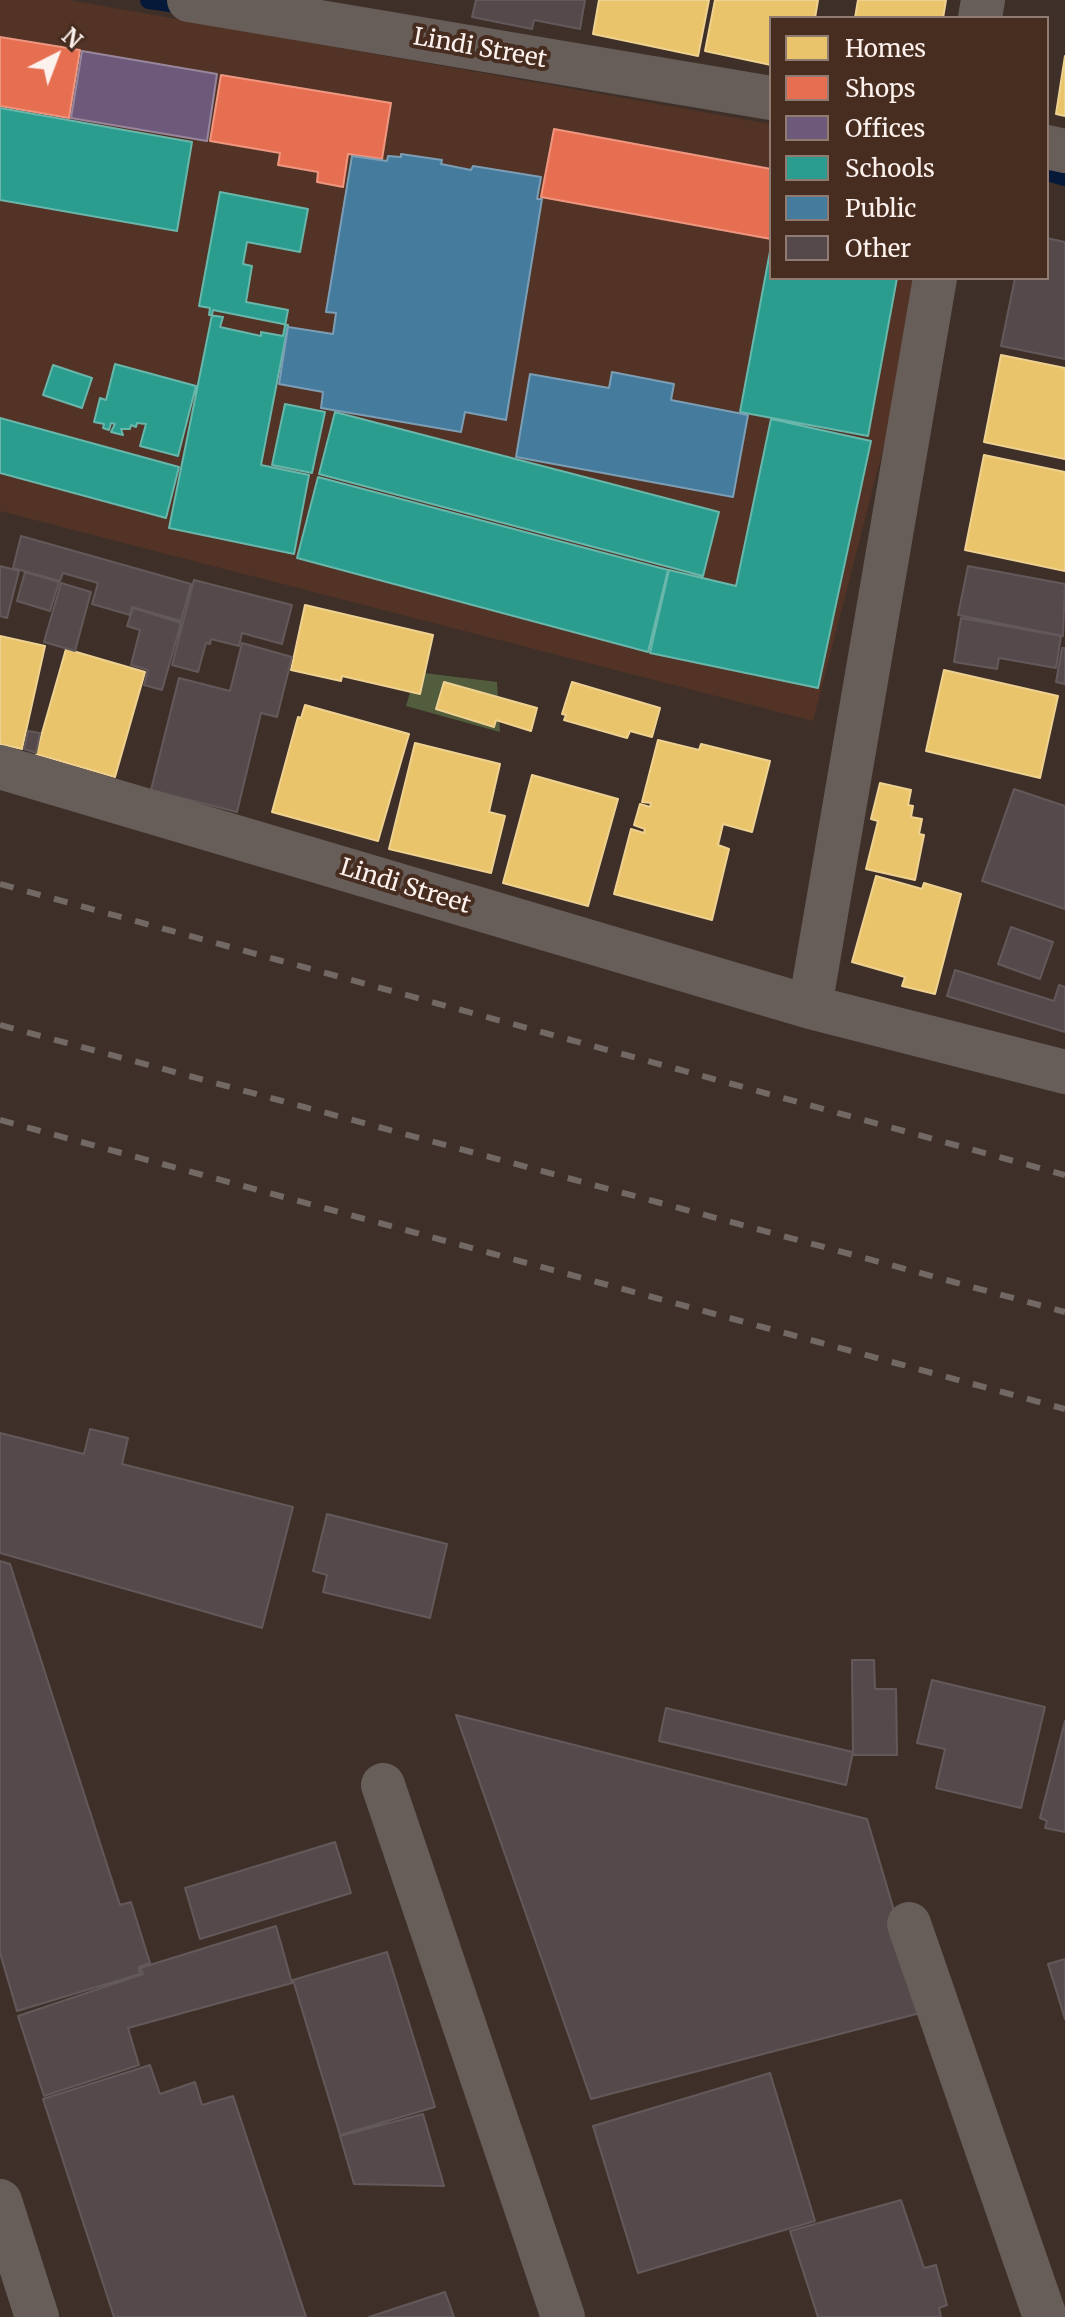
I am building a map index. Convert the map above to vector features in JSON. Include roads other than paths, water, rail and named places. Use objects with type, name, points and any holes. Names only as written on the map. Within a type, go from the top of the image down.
[{"type":"street","name":"Lindi Street","points":[[189,0],[769,98]]},
{"type":"street","points":[[810,1007],[935,280]]},
{"type":"street","name":"Lindi Street","points":[[0,767],[810,1007],[1065,1072]]},
{"type":"street","points":[[383,1785],[563,2317]]},
{"type":"street","points":[[909,1924],[1045,2317]]},
{"type":"street","points":[[0,2201],[37,2317]]},
{"type":"waterway","points":[[149,0],[191,6]]},
{"type":"waterway","points":[[1049,173],[1065,177]]},
{"type":"railway","points":[[0,884],[1065,1175]]},
{"type":"railway","points":[[0,1025],[1065,1312]]},
{"type":"railway","points":[[0,1120],[1065,1409]]}]
